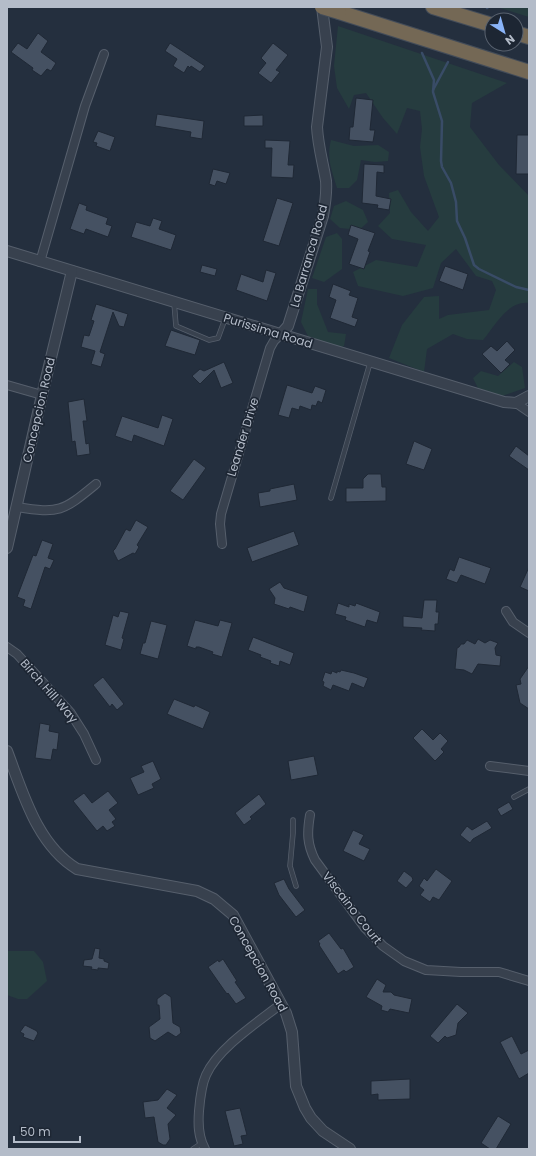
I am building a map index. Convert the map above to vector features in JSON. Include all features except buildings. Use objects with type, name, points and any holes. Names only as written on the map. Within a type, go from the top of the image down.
[{"type":"highway","points":[[322,7],[529,72]]},
{"type":"highway","points":[[433,7],[484,23]]},
{"type":"street","name":"La Barranca Road","points":[[280,335],[288,326],[325,204],[326,182],[317,127],[326,47],[322,7]]},
{"type":"street","points":[[40,262],[85,106],[104,54]]},
{"type":"street","name":"Purissima Road","points":[[7,251],[370,362],[504,402],[516,403]]},
{"type":"street","name":"Concepcion Road","points":[[7,548],[72,271]]},
{"type":"street","name":"Leander Drive","points":[[222,544],[220,524],[225,497],[270,348],[280,335]]},
{"type":"street","points":[[7,385],[42,395]]},
{"type":"street","points":[[529,396],[516,403],[529,412]]},
{"type":"street","points":[[17,507],[46,511],[55,510],[71,504],[96,484]]},
{"type":"street","points":[[506,611],[513,622],[529,633]]},
{"type":"street","name":"Birch Hill Way","points":[[7,647],[17,654],[70,712],[84,734],[96,760]]},
{"type":"street","name":"Concepcion Road","points":[[7,752],[40,829],[57,854],[66,863],[77,870],[197,891],[214,899],[233,916],[281,1004],[292,1032],[296,1080],[300,1099],[311,1118],[323,1131],[350,1149]]},
{"type":"street","points":[[490,766],[529,771]]},
{"type":"street","name":"Viscaino Court","points":[[310,815],[308,828],[309,848],[315,860],[365,928],[383,946],[404,962],[426,970],[499,972],[529,981]]},
{"type":"street","points":[[203,1146],[200,1136],[199,1114],[201,1094],[206,1075],[215,1060],[227,1048],[257,1022],[281,1004]]},
{"type":"lane","points":[[174,302],[176,326],[209,340],[218,338],[226,318]]},
{"type":"lane","points":[[331,498],[370,362]]},
{"type":"lane","points":[[514,797],[529,789]]},
{"type":"lane","points":[[292,820],[293,833],[290,866],[296,886]]},
{"type":"lane","points":[[193,1149],[203,1146]]},
{"type":"green space","points":[[497,7],[529,7],[529,17],[524,15],[524,12],[513,12]]},
{"type":"green space","points":[[338,26],[507,83],[472,103],[470,127],[499,165],[529,196],[529,303],[521,303],[508,310],[497,321],[483,340],[467,339],[453,334],[427,349],[424,372],[389,358],[402,325],[424,297],[439,296],[439,319],[448,315],[489,310],[496,290],[492,281],[476,276],[456,249],[441,263],[433,288],[403,296],[358,286],[353,272],[376,260],[417,267],[426,245],[392,239],[378,226],[390,213],[389,193],[398,190],[411,212],[428,231],[439,217],[424,176],[420,147],[422,129],[420,111],[407,108],[397,134],[383,118],[366,93],[354,95],[349,109],[337,88],[334,66]]},
{"type":"green space","points":[[331,140],[354,146],[378,145],[389,152],[388,161],[375,162],[361,160],[357,180],[349,188],[337,188],[329,159]]},
{"type":"green space","points":[[346,201],[363,210],[368,222],[359,230],[340,228],[330,219],[334,206]]},
{"type":"green space","points":[[337,233],[342,239],[342,269],[324,282],[312,278],[326,237]]},
{"type":"green space","points":[[308,289],[317,289],[317,304],[328,332],[346,334],[344,346],[337,349],[308,336],[301,322]]},
{"type":"green space","points":[[514,362],[522,367],[525,388],[502,396],[478,388],[473,378],[481,371],[498,376]]},
{"type":"green space","points":[[7,951],[34,951],[43,962],[47,981],[27,999],[18,999],[7,995]]},
{"type":"waterway","points":[[422,53],[434,80],[433,92],[442,121],[442,167],[451,183],[456,202],[457,221],[465,238],[474,265],[479,269],[516,287],[529,290]]},
{"type":"waterway","points":[[433,90],[448,62]]}]
